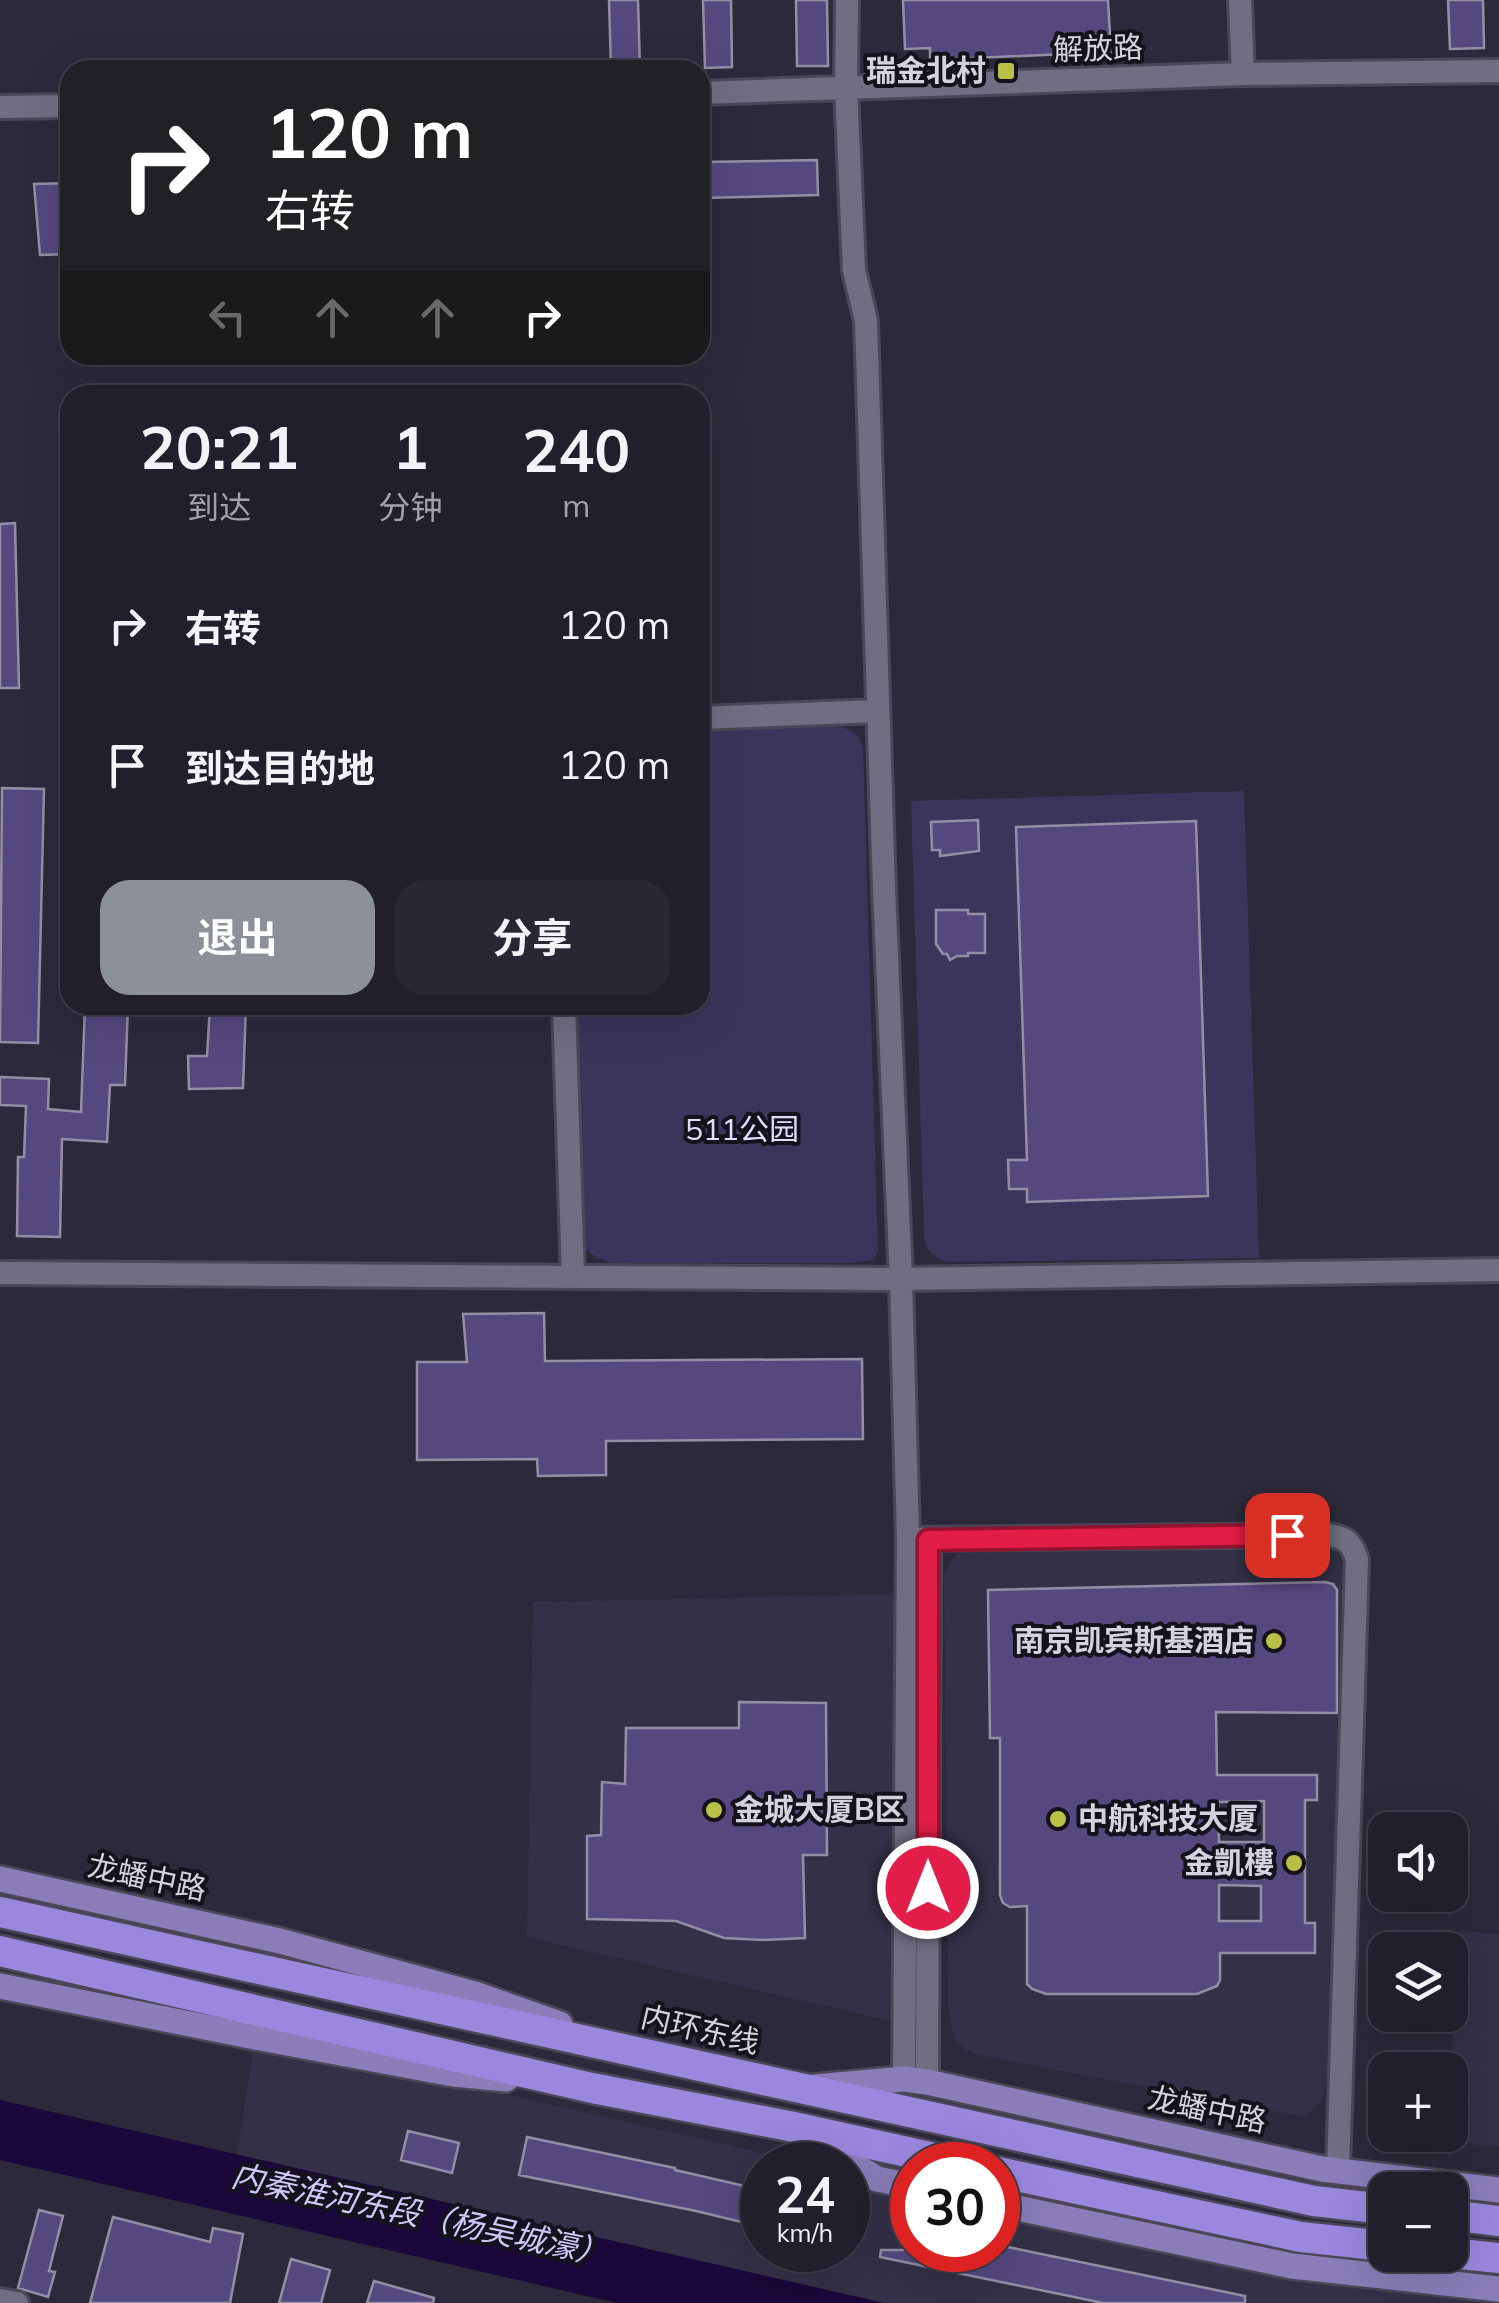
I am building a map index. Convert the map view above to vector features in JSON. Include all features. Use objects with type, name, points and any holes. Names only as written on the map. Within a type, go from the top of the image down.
[{"type":"highway","name":"内环东线","points":[[0,1912],[1314,2201],[1368,2206]]},
{"type":"highway","points":[[0,1951],[592,2088],[890,2148]]},
{"type":"highway","points":[[1020,2177],[1301,2238],[1368,2244]]},
{"type":"highway","points":[[1468,2217],[1499,2220]]},
{"type":"highway","points":[[1468,2255],[1499,2258]]},
{"type":"main road","name":"龙蟠中路","points":[[0,1880],[280,1940],[475,1994],[640,2052]]},
{"type":"main road","points":[[0,1986],[452,2074],[592,2088]]},
{"type":"main road","name":"龙蟠中路","points":[[799,2088],[915,2080],[1338,2171],[1499,2190]]},
{"type":"main road","points":[[789,2126],[877,2179],[890,2182]]},
{"type":"main road","points":[[1020,2209],[1292,2266],[1499,2289]]},
{"type":"street","points":[[847,0],[846,88],[854,270],[866,321],[901,1279],[918,1540],[915,2080]]},
{"type":"street","points":[[1240,0],[1243,74]]},
{"type":"street","name":"解放路","points":[[710,93],[1243,74],[1499,71]]},
{"type":"street","points":[[0,107],[60,106]]},
{"type":"street","points":[[710,718],[878,711]]},
{"type":"street","points":[[564,1015],[573,1277]]},
{"type":"street","points":[[0,1273],[901,1279],[1499,1270]]},
{"type":"street","points":[[918,1540],[1327,1535],[1342,1537],[1352,1546],[1358,1560],[1338,2171]]},
{"type":"street","points":[[0,2300],[16,2303]]},
{"type":"shaded area","points":[[1317,1545],[1337,1550],[1344,1570],[1327,2082],[1321,2101],[1305,2117],[989,2057],[971,2053],[955,2042],[948,2006],[944,1574],[952,1560],[963,1547]]},
{"type":"shaded area","points":[[898,1594],[895,2022],[527,1937],[533,1602]]},
{"type":"shaded area","points":[[1459,1931],[1499,1934],[1499,2147],[1468,2144],[1468,2052],[1452,2052],[1453,2032],[1468,2032],[1468,1932]]},
{"type":"shaded area","points":[[255,2037],[740,2148],[740,2270],[237,2155]]},
{"type":"shaded area","points":[[870,2177],[890,2181],[890,2272],[1020,2272],[1020,2208],[1368,2267],[1368,2272],[1399,2272],[1499,2289],[1499,2303],[884,2303],[748,2272],[870,2272]]},
{"type":"green space","name":"511公园","points":[[835,726],[853,732],[863,747],[878,1252],[873,1260],[611,1263],[598,1258],[583,1242],[574,1015],[710,1015],[710,730]]},
{"type":"green space","points":[[1244,791],[1259,1258],[948,1262],[934,1255],[926,1246],[924,1235],[911,801]]},
{"type":"water","name":"内秦淮河东段（杨吴城濠）","points":[[0,2100],[884,2303],[617,2303],[0,2160]]},
{"type":"building","points":[[609,0],[638,0],[640,60],[611,60]]},
{"type":"building","points":[[703,0],[731,0],[732,67],[710,68],[710,60],[705,60]]},
{"type":"building","points":[[796,0],[827,0],[828,66],[797,66]]},
{"type":"building","points":[[903,0],[1108,0],[1111,52],[930,60],[930,48],[905,49]]},
{"type":"building","points":[[1448,0],[1483,0],[1484,48],[1450,49]]},
{"type":"building","points":[[817,160],[818,195],[710,198],[710,162]]},
{"type":"building","points":[[60,183],[60,254],[40,255],[34,184]]},
{"type":"building","points":[[15,523],[19,688],[0,688],[0,524]]},
{"type":"building","points":[[2,788],[44,789],[38,1043],[0,1042]]},
{"type":"building","points":[[978,820],[979,851],[940,856],[940,850],[932,850],[931,822]]},
{"type":"building","points":[[1196,821],[1208,1196],[1027,1202],[1027,1189],[1009,1189],[1008,1160],[1027,1160],[1016,827]]},
{"type":"building","points":[[936,910],[985,914],[985,953],[968,953],[950,960],[943,954],[936,944]]},
{"type":"building","points":[[85,1015],[128,1015],[125,1085],[110,1085],[107,1142],[62,1139],[60,1237],[17,1236],[18,1157],[24,1157],[26,1106],[0,1105],[0,1077],[49,1079],[48,1109],[81,1112]]},
{"type":"building","points":[[209,1015],[246,1015],[243,1088],[189,1089],[188,1056],[207,1056]]},
{"type":"building","points":[[544,1313],[545,1361],[862,1359],[863,1439],[606,1441],[606,1475],[538,1476],[537,1459],[417,1460],[417,1362],[467,1362],[463,1314]]},
{"type":"building","points":[[1333,1584],[1337,1590],[1337,1713],[1216,1712],[1217,1775],[1317,1775],[1317,1800],[1305,1800],[1305,1923],[1315,1923],[1315,1953],[1220,1953],[1217,1986],[1197,1994],[1046,1994],[1027,1984],[1027,1906],[1010,1907],[1000,1895],[1000,1738],[990,1738],[988,1590]],"holes":[[[1264,1801],[1264,1842],[1219,1842],[1218,1802]],[[1219,1885],[1261,1886],[1261,1921],[1219,1921]]]},
{"type":"building","name":"金城大厦B区","points":[[739,1702],[826,1703],[827,1855],[803,1855],[805,1938],[724,1938],[676,1921],[587,1919],[587,1836],[601,1835],[602,1782],[625,1784],[626,1728],[739,1728]]},
{"type":"building","points":[[408,2131],[459,2143],[452,2173],[401,2160]]},
{"type":"building","points":[[527,2137],[675,2168],[740,2185],[740,2222],[696,2211],[519,2175]]},
{"type":"building","points":[[39,2210],[63,2216],[49,2271],[55,2272],[48,2297],[18,2288]]},
{"type":"building","points":[[113,2217],[210,2242],[213,2228],[243,2234],[230,2303],[90,2303]]},
{"type":"building","points":[[881,2250],[890,2250],[890,2259],[880,2257]]},
{"type":"building","points":[[1020,2250],[1245,2296],[1245,2303],[1103,2303],[953,2272],[1020,2272]]},
{"type":"building","points":[[291,2259],[330,2270],[321,2303],[279,2303]]},
{"type":"building","points":[[374,2281],[434,2298],[433,2303],[367,2303]]},
{"type":"place","name":"瑞金北村","points":[[1006,71]]},
{"type":"place","name":"南京凯宾斯基酒店","points":[[1274,1641]]},
{"type":"place","name":"金城大厦B区","points":[[714,1810]]},
{"type":"place","name":"中航科技大厦","points":[[1058,1819]]},
{"type":"place","name":"金凱樓","points":[[1294,1863]]},
{"type":"route","points":[[928,1888],[928,1540],[1287,1535]]}]
